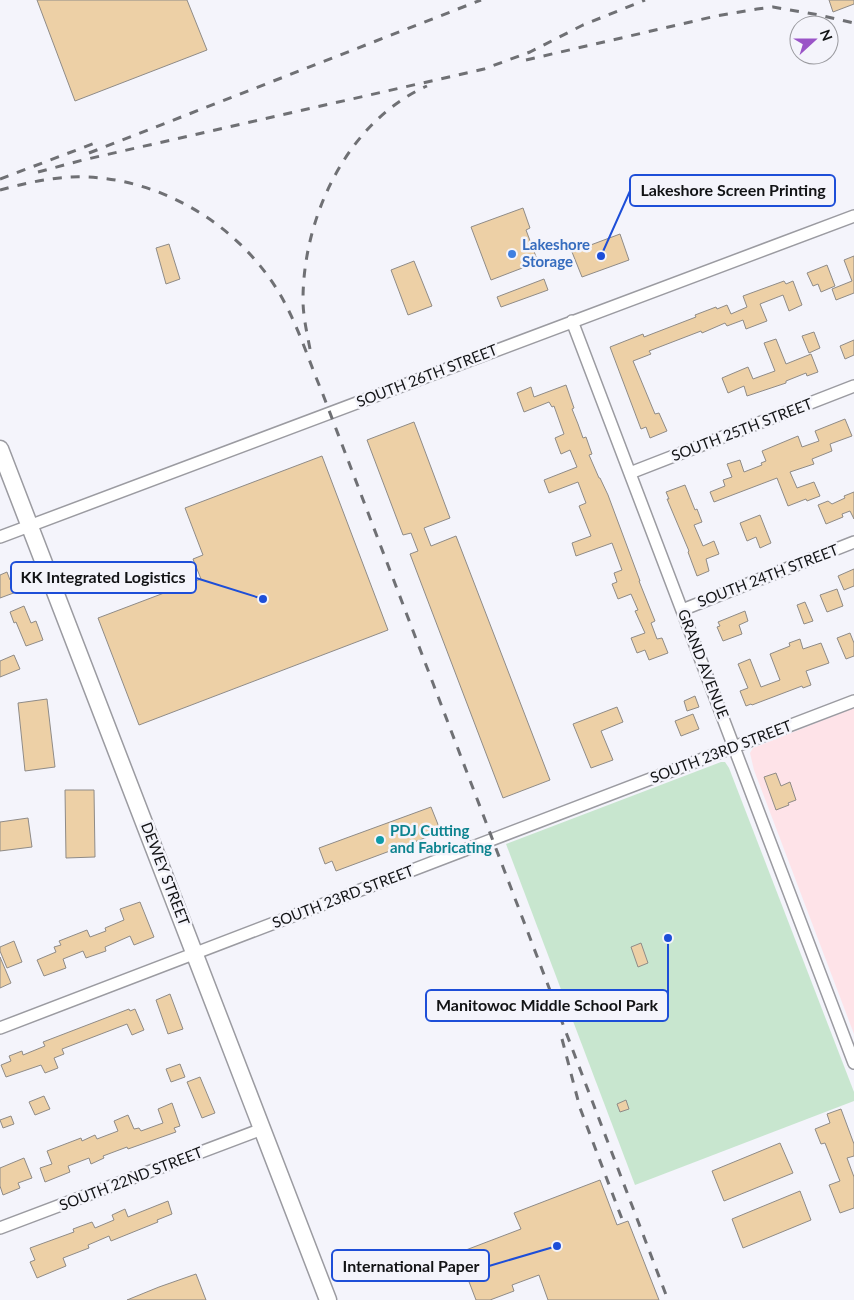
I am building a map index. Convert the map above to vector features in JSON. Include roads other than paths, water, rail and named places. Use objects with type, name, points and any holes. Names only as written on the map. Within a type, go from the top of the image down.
[{"type":"street","name":"SOUTH 26TH STREET","points":[[0,537],[854,216]]},
{"type":"street","name":"GRAND AVENUE","points":[[572,321],[854,1063]]},
{"type":"street","name":"SOUTH 25TH STREET","points":[[630,473],[854,386]]},
{"type":"street","name":"DEWEY STREET","points":[[0,449],[327,1300]]},
{"type":"street","name":"SOUTH 24TH STREET","points":[[682,610],[854,542]]},
{"type":"street","name":"SOUTH 23RD STREET","points":[[0,1028],[854,701]]},
{"type":"street","name":"SOUTH 22ND STREET","points":[[0,1228],[262,1129]]},
{"type":"railway","points":[[89,153],[481,0]]},
{"type":"railway","points":[[38,172],[83,160],[484,69],[530,52],[583,25],[645,0]]},
{"type":"railway","points":[[526,60],[716,16],[773,7],[854,23]]},
{"type":"railway","points":[[310,349],[303,306],[305,268],[311,236],[321,205],[335,175],[353,147],[374,122],[399,102],[427,86]]},
{"type":"railway","points":[[0,179],[95,143]]},
{"type":"railway","points":[[0,190],[35,182],[71,177],[102,178],[162,193],[190,207],[215,223],[239,243],[260,266],[278,291],[297,328],[322,392],[668,1300]]},
{"type":"railway","points":[[562,1039],[580,1108],[622,1219]]},
{"type":"place","name":"Lakeshore Storage","points":[[512,254]]},
{"type":"place","name":"Lakeshore Screen Printing","points":[[601,256]]},
{"type":"place","name":"KK Integrated Logistics","points":[[263,599]]},
{"type":"place","name":"PDJ Cutting and Fabricating","points":[[380,840]]},
{"type":"place","name":"Manitowoc Middle School Park","points":[[668,938]]},
{"type":"place","name":"International Paper","points":[[557,1246]]}]
